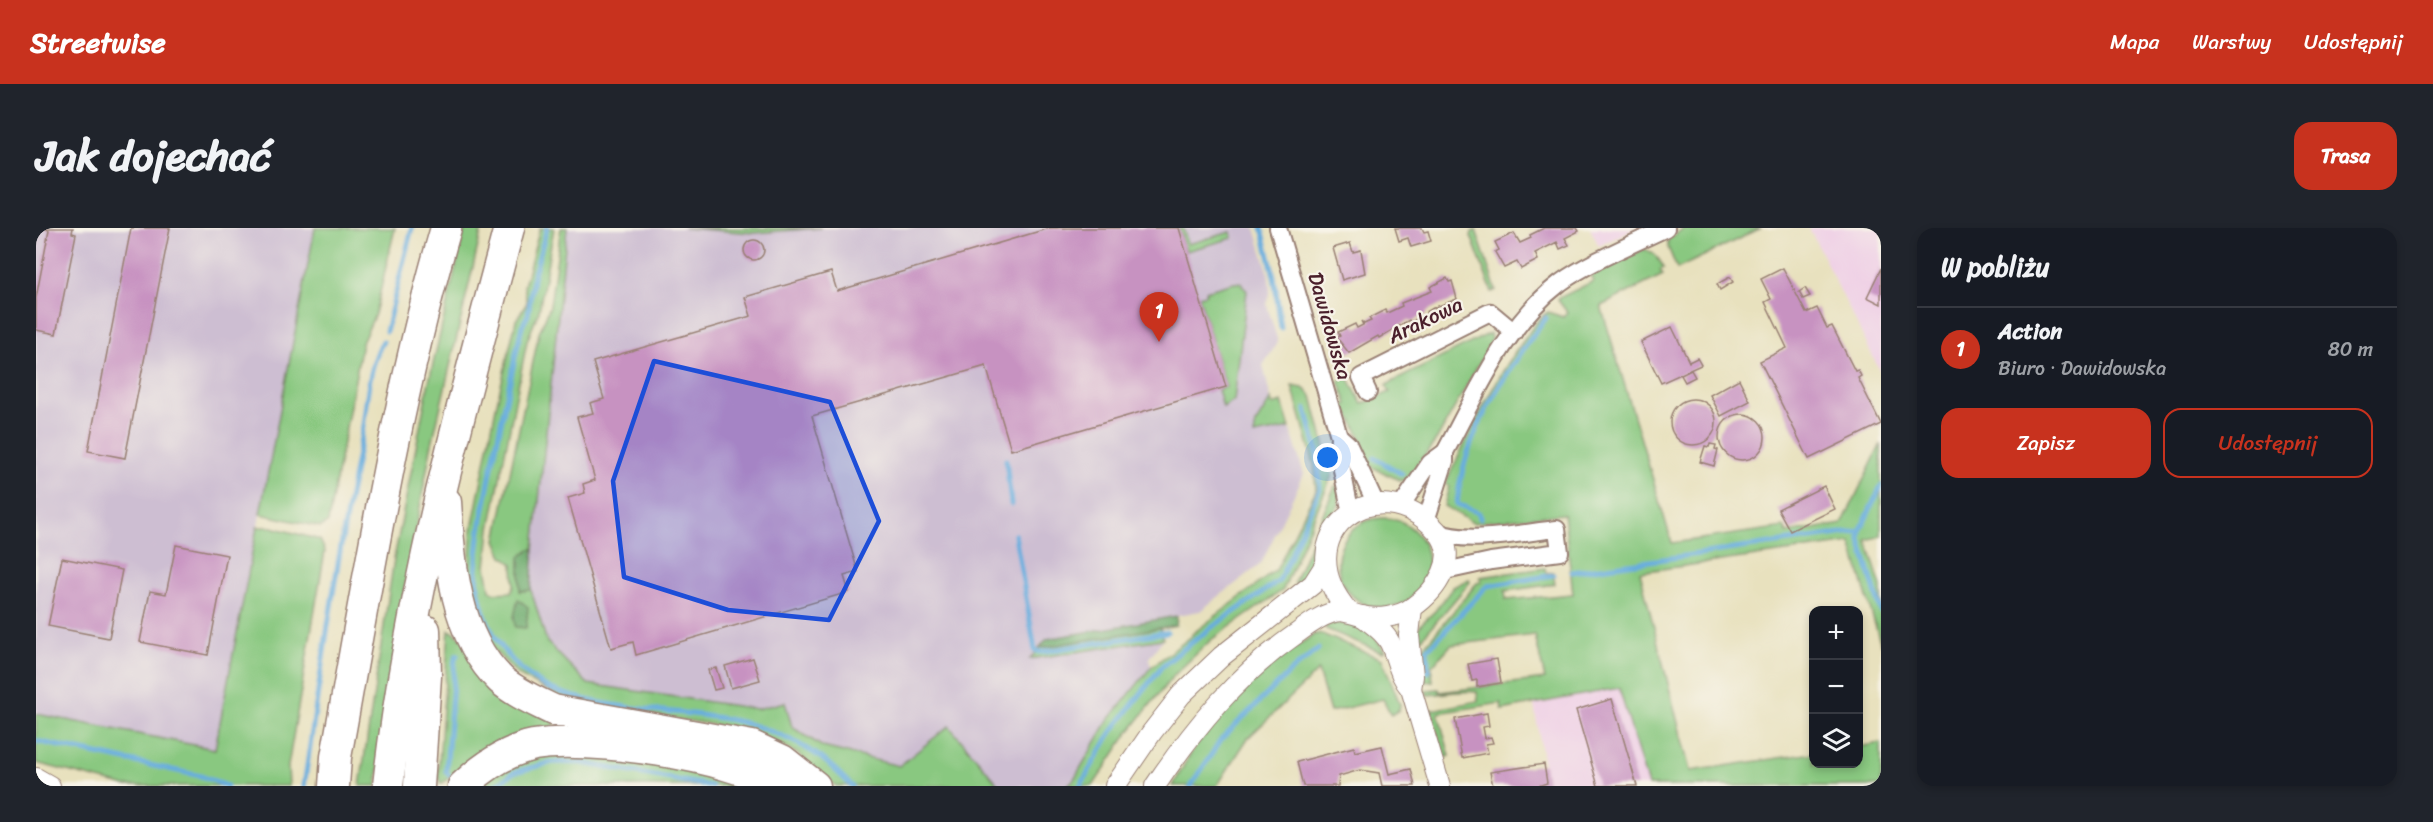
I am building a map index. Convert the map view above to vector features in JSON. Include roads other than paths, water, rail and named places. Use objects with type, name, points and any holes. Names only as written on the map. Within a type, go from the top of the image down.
[{"type":"highway","points":[[334,786],[336,757],[402,401],[446,228]]},
{"type":"highway","points":[[388,786],[393,738],[423,567],[445,470],[509,228]]},
{"type":"highway","points":[[445,470],[449,537],[456,588],[465,623],[481,654],[503,681],[524,696],[553,710],[752,746],[782,760],[815,786]]},
{"type":"highway","points":[[419,786],[426,676],[423,567]]},
{"type":"highway","points":[[463,786],[494,761],[515,750],[568,742],[599,743],[720,762],[749,772],[774,786]]},
{"type":"street","name":"Dawidowska","points":[[1278,228],[1339,436],[1338,450],[1351,514]]},
{"type":"street","points":[[1401,507],[1430,463],[1444,452],[1498,355],[1537,304],[1571,276],[1666,228]]},
{"type":"street","name":"Arakowa","points":[[1368,392],[1361,377],[1490,312],[1514,332]]},
{"type":"street","name":"Dawidowska","points":[[1339,436],[1348,444],[1376,504]]},
{"type":"street","points":[[1155,786],[1183,745],[1233,687],[1281,644],[1316,620],[1333,612],[1390,616],[1412,608],[1426,597],[1445,571],[1445,550],[1432,527],[1445,461],[1444,452]]},
{"type":"street","points":[[1440,786],[1411,689],[1402,679],[1389,642],[1385,635],[1355,614],[1335,594],[1325,565],[1327,548],[1334,531],[1351,514],[1376,504],[1401,507],[1452,538],[1557,529],[1560,552],[1491,561],[1445,571]]},
{"type":"street","points":[[1115,786],[1181,695],[1222,656],[1313,584],[1325,565]]},
{"type":"street","points":[[1411,689],[1413,676],[1409,635],[1412,608]]},
{"type":"street","points":[[36,778],[50,786]]},
{"type":"waterway","points":[[386,331],[412,228]]},
{"type":"waterway","points":[[547,228],[533,278],[528,315],[522,326],[479,539],[477,564],[479,594],[489,626],[497,641],[519,667],[532,678],[556,691],[606,704],[723,718],[768,730],[819,756],[852,786]]},
{"type":"waterway","points":[[1262,228],[1274,276],[1281,328]]},
{"type":"waterway","points":[[1480,518],[1479,513],[1457,504],[1468,453],[1488,405],[1546,318]]},
{"type":"waterway","points":[[304,786],[323,657],[368,391],[373,365],[383,341]]},
{"type":"waterway","points":[[1080,786],[1111,733],[1162,666],[1208,630],[1279,581],[1320,489],[1317,451],[1306,409]]},
{"type":"waterway","points":[[1375,458],[1402,474]]},
{"type":"waterway","points":[[1006,460],[1011,504]]},
{"type":"waterway","points":[[1881,486],[1860,531],[1860,540],[1881,612]]},
{"type":"waterway","points":[[1572,572],[1860,531]]},
{"type":"waterway","points":[[1015,535],[1035,650],[1039,652],[1167,632]]},
{"type":"waterway","points":[[1428,672],[1427,650],[1487,586],[1553,575]]},
{"type":"waterway","points":[[1191,786],[1222,738],[1290,672],[1318,649]]},
{"type":"waterway","points":[[449,775],[446,772],[457,655]]},
{"type":"waterway","points":[[36,741],[201,776],[227,786]]},
{"type":"waterway","points":[[494,786],[515,772],[553,762],[581,763],[711,786]]},
{"type":"place","name":"Action","points":[[1159,342]]}]
